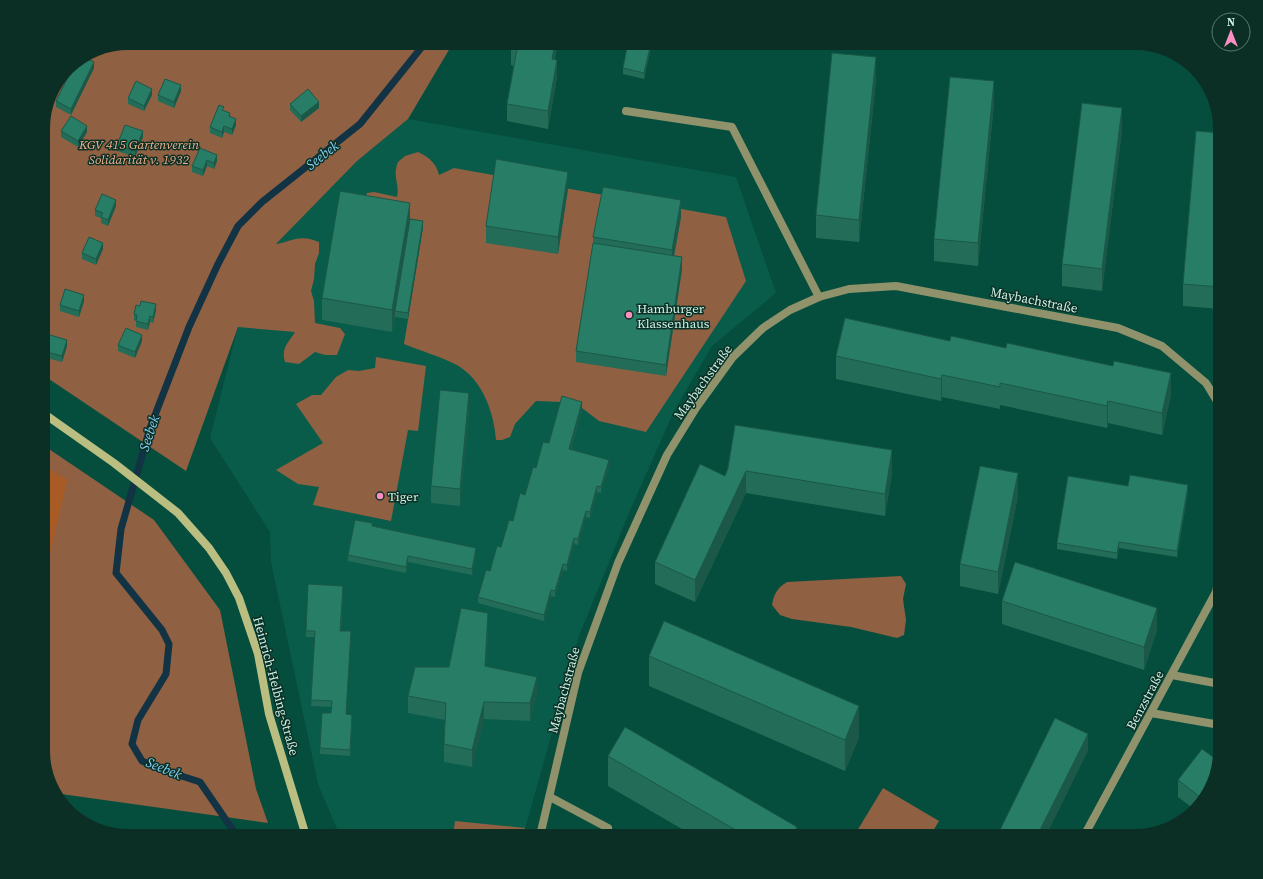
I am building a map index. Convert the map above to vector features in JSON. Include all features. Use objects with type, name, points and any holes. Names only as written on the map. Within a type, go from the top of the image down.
[{"type":"street","points":[[626,111],[732,127],[819,297]]},
{"type":"street","name":"Maybachstraße","points":[[542,829],[578,673],[618,563],[667,455],[696,408],[733,357],[763,328],[790,310],[819,297],[850,289],[896,286],[1118,328],[1162,346],[1196,373],[1213,391]]},
{"type":"street","name":"Heinrich-Helbing-Straße","points":[[50,418],[156,494],[178,513],[209,548],[226,572],[239,598],[258,654],[269,714],[304,829]]},
{"type":"street","name":"Benzstraße","points":[[1088,829],[1213,598]]},
{"type":"street","points":[[1172,675],[1213,683]]},
{"type":"street","points":[[1151,713],[1213,724]]},
{"type":"street","points":[[550,797],[608,828]]},
{"type":"shaded area","points":[[408,119],[736,177],[776,293],[712,346],[674,411],[629,513],[579,636],[525,829],[337,829],[318,784],[271,562],[270,532],[210,438],[238,327],[275,245],[357,161]]},
{"type":"shaded area","points":[[50,469],[67,480],[50,554]]},
{"type":"green space","name":"KGV 415 Gartenverein Solidarität v. 1932","points":[[128,50],[449,50],[408,119],[357,161],[276,244],[301,238],[319,242],[319,253],[315,264],[314,279],[311,291],[314,301],[315,323],[340,328],[345,334],[337,355],[325,355],[315,352],[299,364],[285,362],[285,349],[295,332],[238,327],[186,471],[50,380],[50,123],[56,98],[66,80],[77,69],[93,58],[103,54]]},
{"type":"green space","points":[[418,152],[432,161],[439,175],[454,168],[726,217],[746,281],[646,432],[599,421],[582,408],[562,402],[536,401],[515,424],[510,437],[502,440],[496,440],[493,418],[489,407],[485,397],[473,378],[455,364],[443,358],[404,344],[423,227],[422,222],[364,211],[364,202],[367,193],[374,192],[397,197],[398,188],[396,167],[398,162],[405,156]]},
{"type":"green space","points":[[376,357],[426,366],[418,431],[408,430],[391,521],[313,505],[319,487],[298,484],[276,470],[323,443],[296,404],[312,395],[321,395],[336,377],[348,370],[359,371],[375,368]]},
{"type":"green space","points":[[50,450],[154,520],[220,610],[256,789],[268,823],[63,794],[60,790],[51,766],[50,756]]},
{"type":"green space","points":[[901,576],[906,584],[903,599],[906,620],[904,635],[897,638],[851,627],[792,619],[780,615],[772,605],[776,592],[787,582]]},
{"type":"green space","points":[[883,788],[939,821],[934,829],[858,829]]},
{"type":"green space","points":[[455,821],[525,828],[525,829],[454,829]]},
{"type":"building","points":[[517,50],[554,50],[552,59],[557,60],[548,111],[507,104]]},
{"type":"building","points":[[627,50],[649,50],[644,73],[623,68]]},
{"type":"building","points":[[832,53],[876,57],[859,220],[816,215]]},
{"type":"building","points":[[89,60],[94,62],[71,109],[56,101],[67,79]]},
{"type":"building","points":[[950,77],[994,81],[978,243],[934,239]]},
{"type":"building","points":[[165,79],[181,85],[174,102],[158,95]]},
{"type":"building","points":[[136,81],[152,89],[144,106],[128,98]]},
{"type":"building","points":[[308,89],[319,102],[301,116],[290,104]]},
{"type":"building","points":[[1082,103],[1122,108],[1102,269],[1062,264]]},
{"type":"building","points":[[219,105],[224,107],[222,110],[230,113],[229,116],[236,119],[232,129],[224,126],[222,132],[210,127]]},
{"type":"building","points":[[71,116],[87,126],[78,141],[61,131]]},
{"type":"building","points":[[125,125],[143,131],[135,151],[117,145]]},
{"type":"building","points":[[1196,131],[1213,132],[1213,286],[1183,284]]},
{"type":"building","points":[[200,148],[217,155],[214,163],[207,160],[203,170],[192,166]]},
{"type":"building","points":[[496,159],[568,172],[558,237],[486,226]]},
{"type":"building","points":[[603,187],[681,200],[672,250],[593,237]]},
{"type":"building","points":[[340,191],[410,203],[392,310],[322,298]]},
{"type":"building","points":[[102,194],[116,200],[108,220],[101,217],[103,213],[95,210]]},
{"type":"building","points":[[410,219],[423,221],[408,313],[395,311]]},
{"type":"building","points":[[89,237],[103,243],[96,259],[82,253]]},
{"type":"building","name":"Hamburger Klassenhaus","points":[[593,243],[682,257],[666,365],[576,351]]},
{"type":"building","points":[[65,289],[84,295],[79,311],[60,305]]},
{"type":"building","points":[[141,301],[156,304],[153,317],[150,316],[148,324],[136,321],[137,315],[134,314],[136,305],[140,306]]},
{"type":"building","points":[[845,318],[950,341],[951,336],[1006,348],[1007,343],[1113,366],[1114,361],[1171,373],[1162,413],[1108,401],[1107,406],[1000,383],[1000,387],[942,375],[941,379],[836,356]]},
{"type":"building","points":[[126,328],[142,335],[135,352],[118,345]]},
{"type":"building","points":[[50,335],[67,340],[62,356],[50,353]]},
{"type":"building","points":[[440,390],[469,393],[460,489],[431,486]]},
{"type":"building","points":[[562,396],[582,402],[569,449],[609,460],[601,487],[597,486],[590,512],[586,511],[578,539],[574,538],[567,565],[563,564],[555,591],[551,590],[544,615],[478,597],[486,570],[490,571],[497,546],[501,547],[509,520],[513,521],[520,493],[525,495],[533,467],[536,468],[543,442],[549,443]]},
{"type":"building","points":[[735,425],[892,450],[885,494],[746,471],[695,580],[655,562],[700,464],[725,476],[728,468]]},
{"type":"building","points":[[980,466],[1018,473],[998,572],[960,564]]},
{"type":"building","points":[[1130,475],[1188,485],[1177,551],[1119,542],[1117,553],[1057,543],[1068,476],[1128,486]]},
{"type":"building","points":[[355,520],[372,523],[372,526],[476,548],[472,569],[408,556],[406,567],[348,555]]},
{"type":"building","points":[[1015,562],[1157,608],[1144,647],[1002,601]]},
{"type":"building","points":[[308,584],[343,586],[340,631],[351,631],[346,714],[352,715],[350,750],[320,748],[322,713],[331,713],[332,701],[311,700],[315,631],[306,631]]},
{"type":"building","points":[[461,608],[488,613],[485,666],[537,677],[530,703],[484,702],[472,750],[444,744],[446,703],[408,696],[415,667],[449,667]]},
{"type":"building","points":[[664,621],[859,706],[845,740],[649,656]]},
{"type":"building","points":[[1055,718],[1088,734],[1040,829],[1000,829]]},
{"type":"building","points":[[625,727],[797,827],[796,829],[734,829],[608,756]]},
{"type":"building","points":[[1202,749],[1212,757],[1212,766],[1209,776],[1199,796],[1178,780]]},
{"type":"waterway","name":"Seebek","points":[[232,829],[200,782],[160,769],[142,761],[132,744],[138,720],[166,674],[169,644],[162,630],[116,573],[121,529],[150,428],[189,327],[218,264],[238,226],[262,202],[360,124],[419,50]]},
{"type":"place","name":"Hamburger Klassenhaus","points":[[629,315]]},
{"type":"place","name":"Tiger","points":[[380,496]]}]
